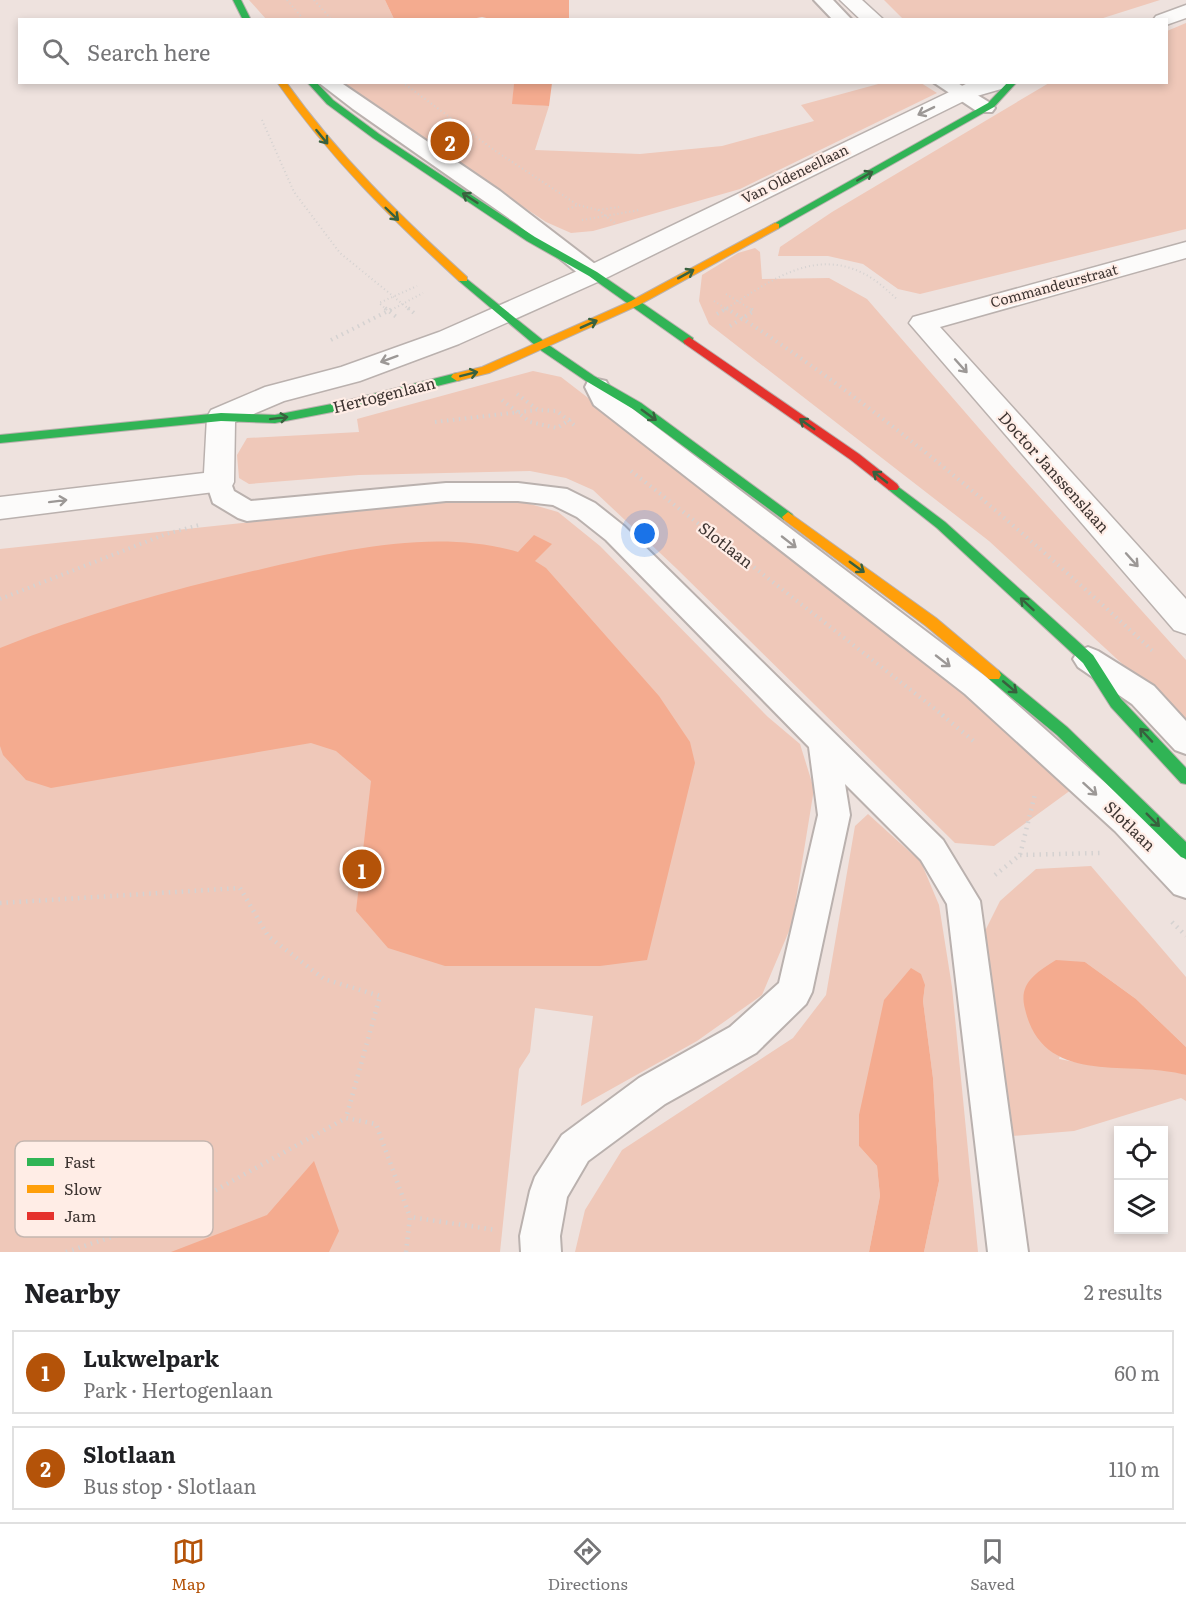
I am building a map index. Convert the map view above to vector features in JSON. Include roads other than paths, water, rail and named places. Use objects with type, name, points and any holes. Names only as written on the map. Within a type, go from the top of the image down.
[{"type":"street","points":[[850,0],[872,18]]},
{"type":"street","points":[[1168,18],[1186,11]]},
{"type":"street","name":"Slotlaan","points":[[282,84],[293,102],[351,173],[397,219],[502,315],[597,387],[637,406],[931,622],[1062,731],[1186,852]]},
{"type":"street","points":[[313,84],[330,102],[376,136],[540,245],[593,274],[855,458],[942,525],[1088,659],[1116,703],[1186,778]]},
{"type":"street","name":"Van Oldeneellaan","points":[[502,315],[593,274],[952,88],[991,84]]},
{"type":"street","name":"Van Oldeneellaan","points":[[542,344],[635,303],[814,205],[985,108],[1011,84]]},
{"type":"street","name":"Commandeurstraat","points":[[922,323],[1186,250]]},
{"type":"street","name":"Hertogenlaan","points":[[221,417],[275,394],[350,374],[449,338],[502,315]]},
{"type":"street","name":"Doctor Janssenslaan","points":[[922,323],[1186,621]]},
{"type":"street","name":"Hertogenlaan","points":[[0,439],[221,417],[274,419],[337,407],[485,370],[542,344]]},
{"type":"street","points":[[0,508],[219,482],[221,417]]},
{"type":"lane","points":[[823,0],[841,18]]},
{"type":"lane","points":[[330,84],[383,124],[532,224],[593,274]]},
{"type":"lane","points":[[952,88],[985,108]]},
{"type":"lane","name":"Slotlaan","points":[[597,387],[603,399],[975,685],[1126,821],[1186,883]]},
{"type":"lane","points":[[219,482],[222,496],[247,511],[446,492],[518,492],[558,496],[586,510],[615,533],[932,850],[963,901],[1008,1252]]},
{"type":"lane","points":[[1088,659],[1143,695],[1186,741]]},
{"type":"lane","points":[[541,1244],[549,1191],[575,1148],[652,1091],[743,1040],[794,992],[834,815],[824,742]]},
{"type":"place","name":"Slotlaan","points":[[450,141]]},
{"type":"place","name":"Lukwelpark","points":[[362,869]]}]
